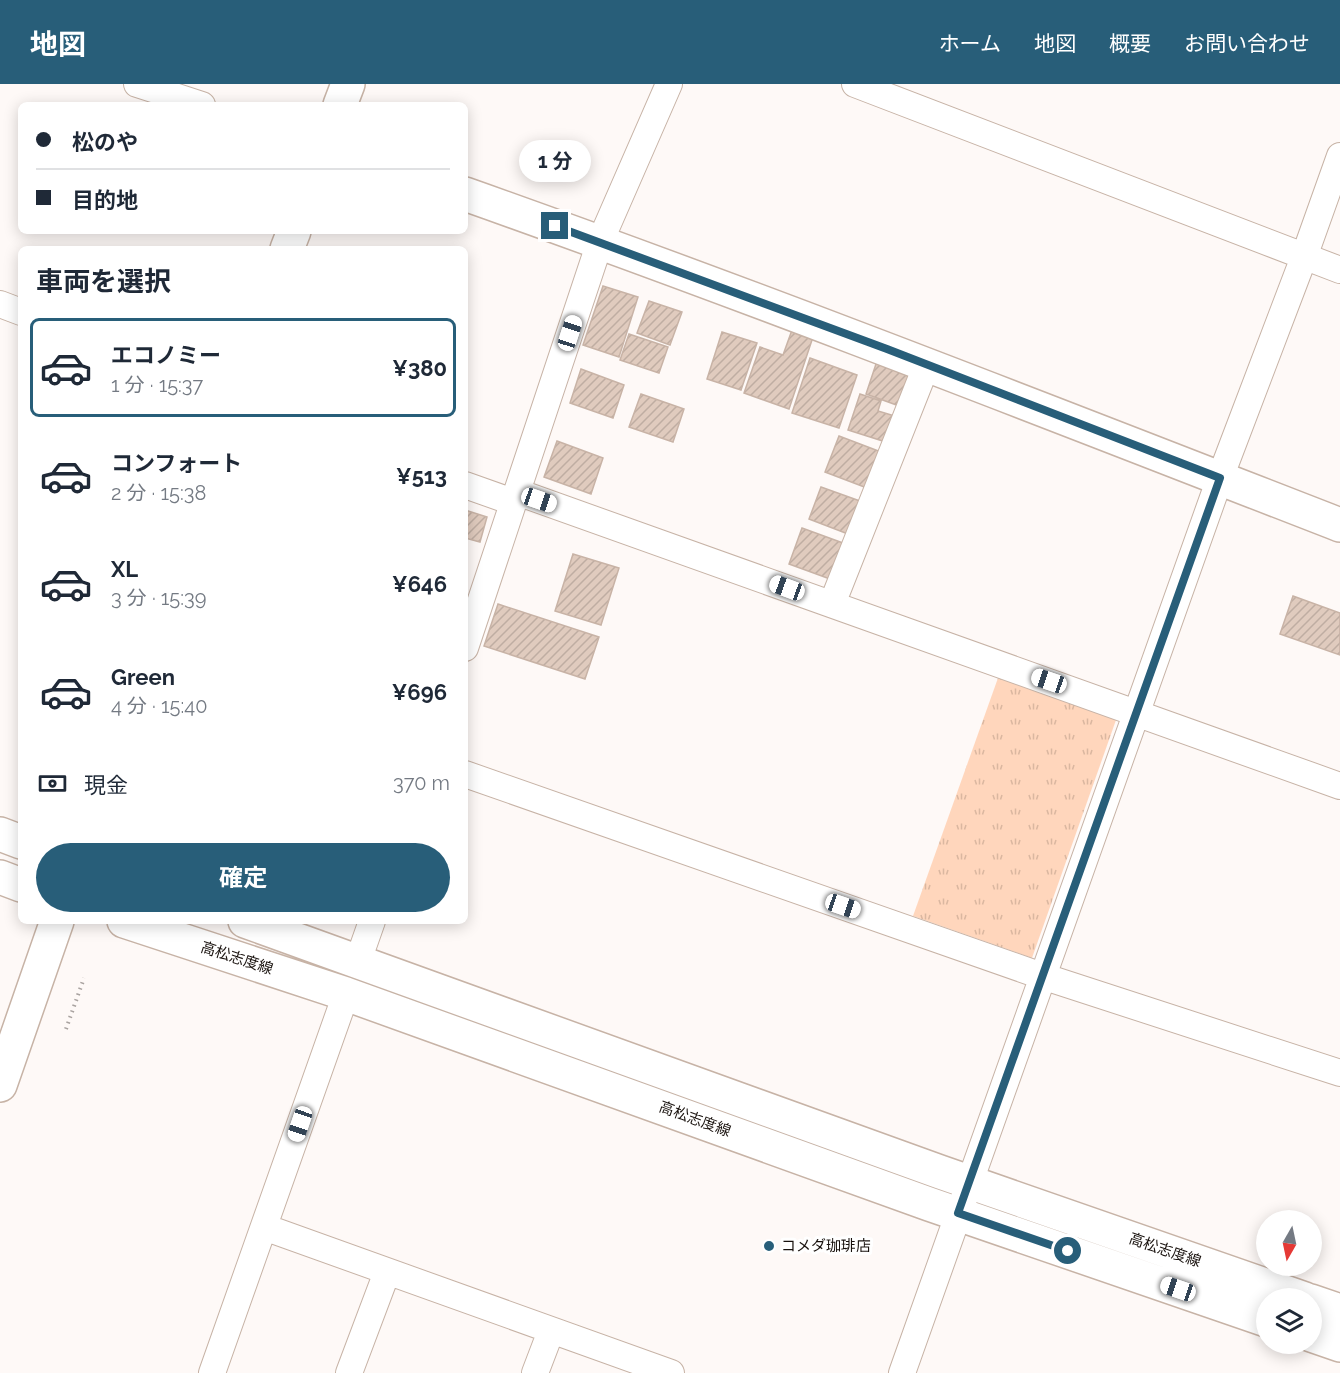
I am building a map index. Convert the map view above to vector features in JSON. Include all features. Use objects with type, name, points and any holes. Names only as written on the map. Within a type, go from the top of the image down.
[{"type":"main road","points":[[341,102],[348,84]]},
{"type":"main road","points":[[468,196],[600,242],[927,364],[1340,525]]},
{"type":"main road","points":[[0,834],[18,841]]},
{"type":"main road","points":[[0,877],[18,884]]},
{"type":"main road","points":[[0,1085],[8,1038],[56,924]]},
{"type":"main road","name":"高松志度線","points":[[133,924],[346,994],[958,1213],[1256,1317]]},
{"type":"main road","name":"高松志度線","points":[[253,924],[970,1182],[1274,1288]]},
{"type":"main road","points":[[1322,1305],[1340,1311]]},
{"type":"main road","points":[[1322,1339],[1340,1345]]},
{"type":"street","points":[[137,84],[193,102]]},
{"type":"street","points":[[468,639],[600,242],[669,84]]},
{"type":"street","points":[[855,84],[1340,270]]},
{"type":"street","points":[[903,1373],[1220,478],[1340,156]]},
{"type":"street","points":[[0,304],[18,311]]},
{"type":"street","points":[[832,604],[927,364]]},
{"type":"street","points":[[468,486],[515,497],[832,604],[1340,786]]},
{"type":"street","points":[[468,775],[1042,976],[1340,1073]]},
{"type":"street","points":[[358,961],[371,924]]},
{"type":"street","points":[[213,1373],[346,994]]},
{"type":"street","points":[[264,1227],[671,1373]]},
{"type":"street","points":[[349,1373],[387,1272]]},
{"type":"street","points":[[536,1373],[551,1331]]},
{"type":"path","points":[[66,1029],[84,978]]},
{"type":"green space","points":[[998,678],[1116,720],[1032,958],[913,916]]},
{"type":"building","points":[[603,286],[638,297],[619,357],[583,345]]},
{"type":"building","points":[[649,301],[682,312],[670,345],[637,333]]},
{"type":"building","points":[[792,330],[813,337],[789,409],[744,393],[760,347],[783,355]]},
{"type":"building","points":[[722,332],[757,343],[741,390],[707,379]]},
{"type":"building","points":[[629,334],[668,347],[659,373],[620,360]]},
{"type":"building","points":[[810,358],[857,375],[839,428],[792,413]]},
{"type":"building","points":[[877,361],[913,373],[902,407],[866,394]]},
{"type":"building","points":[[581,369],[624,385],[613,418],[570,403]]},
{"type":"building","points":[[641,394],[684,409],[673,442],[629,427]]},
{"type":"building","points":[[860,394],[881,401],[878,411],[898,417],[889,443],[848,430]]},
{"type":"building","points":[[839,436],[881,452],[867,488],[825,472]]},
{"type":"building","points":[[557,441],[603,458],[591,494],[544,477]]},
{"type":"building","points":[[821,487],[860,501],[848,534],[809,519]]},
{"type":"building","points":[[468,511],[487,517],[480,542],[468,539]]},
{"type":"building","points":[[802,528],[843,543],[830,579],[789,564]]},
{"type":"building","points":[[573,554],[619,568],[601,625],[555,611]]},
{"type":"building","points":[[1293,596],[1340,613],[1340,655],[1280,634]]},
{"type":"building","points":[[498,604],[599,637],[585,679],[484,646]]},
{"type":"place","name":"コメダ珈琲店","points":[[769,1246]]},
{"type":"route","points":[[555,226],[887,349],[1220,478],[958,1213],[1068,1251]]}]
